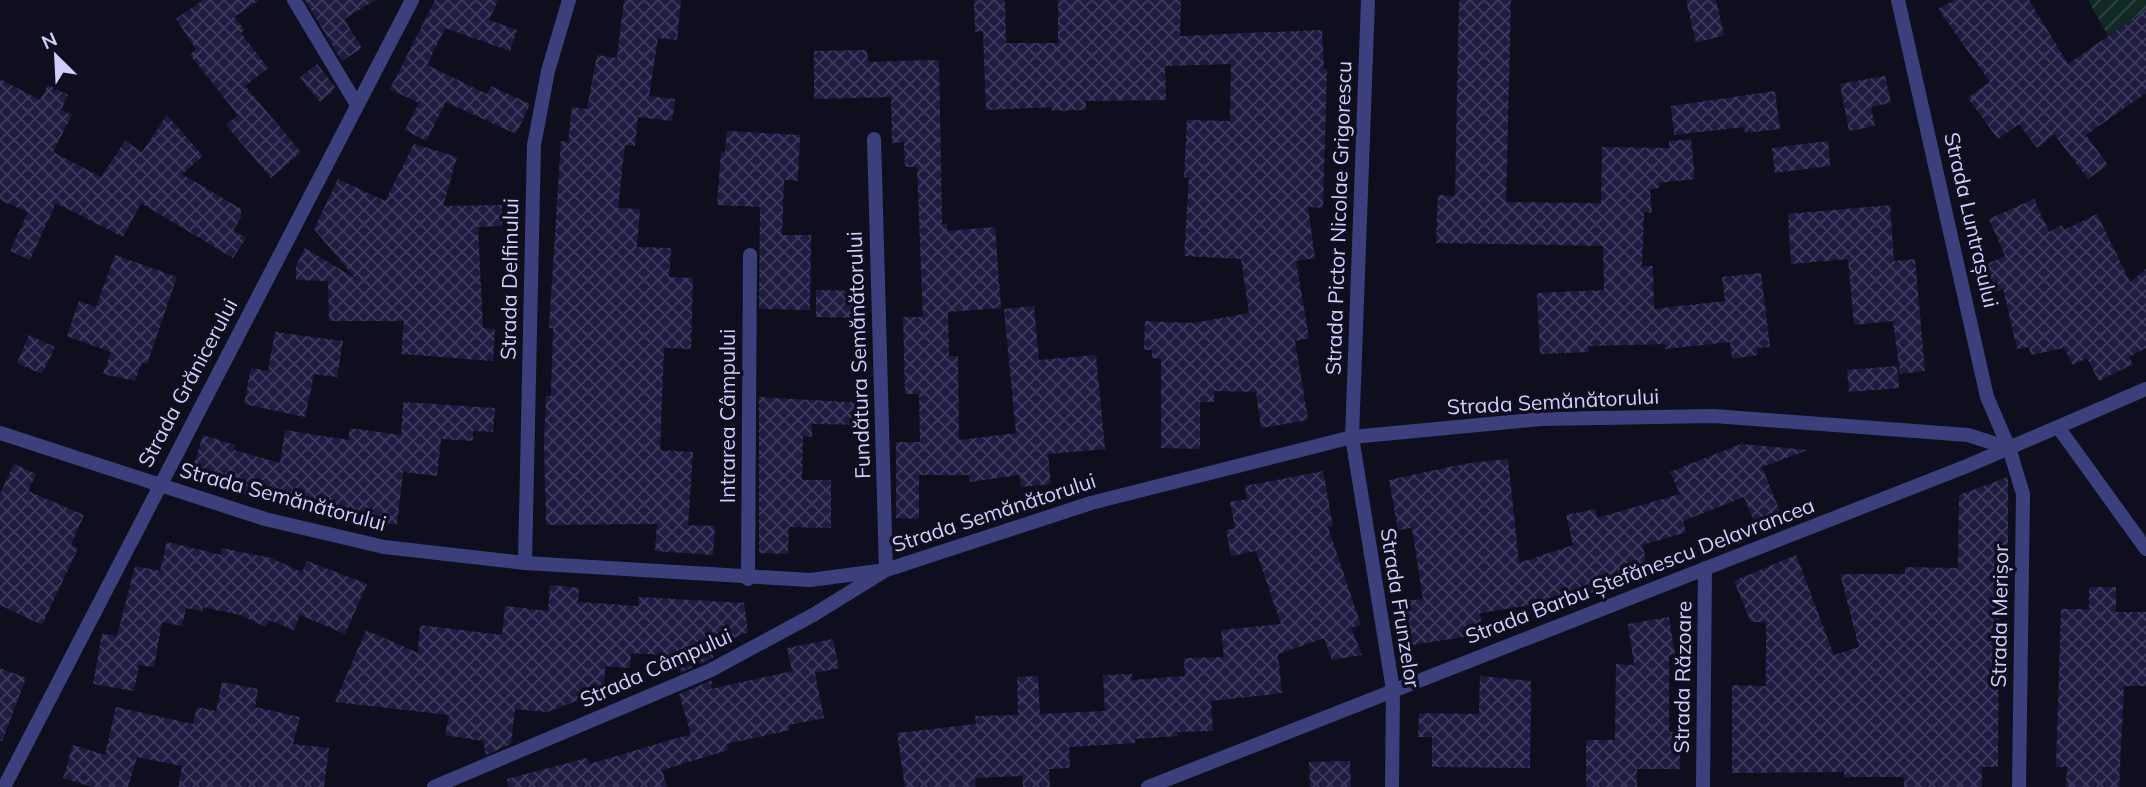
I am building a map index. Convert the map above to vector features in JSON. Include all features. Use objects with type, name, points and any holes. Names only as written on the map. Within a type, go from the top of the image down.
[{"type":"street","points":[[294,0],[357,105]]},
{"type":"street","name":"Strada Grănicerului","points":[[4,787],[412,0]]},
{"type":"street","name":"Strada Delfinului","points":[[525,563],[534,145],[548,71],[569,0]]},
{"type":"street","name":"Strada Pictor Nicolae Grigorescu","points":[[1352,437],[1368,0]]},
{"type":"street","name":"Strada Luntrașului","points":[[1898,0],[1987,397],[2009,448]]},
{"type":"street","name":"Fundătura Semănătorului","points":[[874,139],[886,570]]},
{"type":"street","name":"Intrarea Câmpului","points":[[748,579],[750,255]]},
{"type":"street","name":"Strada Barbu Ștefănescu Delavrancea","points":[[1148,787],[2009,448],[2146,389]]},
{"type":"street","name":"Strada Semănătorului","points":[[0,433],[265,519],[384,547],[525,563],[748,579],[810,580],[886,570],[1091,503],[1352,437],[1541,419],[1714,416],[1968,435],[2009,448]]},
{"type":"street","points":[[2058,427],[2146,549]]},
{"type":"street","name":"Strada Frunzelor","points":[[1352,437],[1393,690],[1392,787]]},
{"type":"street","name":"Strada Merișor","points":[[2009,448],[2023,494],[2019,787]]},
{"type":"street","name":"Strada Răzoare","points":[[1703,787],[1705,568]]},
{"type":"street","name":"Strada Câmpului","points":[[434,787],[711,670],[813,615],[886,570]]},
{"type":"green space","points":[[2088,0],[2146,0],[2146,10],[2108,36]]},
{"type":"building","points":[[203,0],[259,0],[234,17],[245,30],[241,33],[268,68],[245,86],[301,152],[271,178],[226,125],[238,115],[190,55],[196,49],[176,19]]},
{"type":"building","points":[[305,0],[376,0],[344,19],[362,48],[342,61]]},
{"type":"building","points":[[435,0],[498,0],[489,20],[517,30],[510,51],[445,28],[427,65],[487,94],[491,86],[530,104],[516,134],[446,102],[426,141],[405,130],[419,103],[390,89]]},
{"type":"building","points":[[624,0],[681,0],[677,40],[658,38],[649,96],[675,99],[672,121],[638,117],[635,146],[625,145],[618,208],[640,209],[637,247],[671,248],[669,277],[693,278],[691,349],[664,348],[660,450],[693,452],[688,525],[715,526],[713,555],[655,551],[657,524],[546,525],[544,443],[546,396],[551,396],[553,328],[549,328],[561,141],[568,142],[572,107],[587,109],[597,55],[617,58]]},
{"type":"building","points":[[974,0],[1005,0],[1006,43],[1058,43],[1058,0],[1181,0],[1180,36],[1322,30],[1324,69],[1327,69],[1323,208],[1308,207],[1315,258],[1296,261],[1309,338],[1295,341],[1308,420],[1261,428],[1256,392],[1214,391],[1214,402],[1200,402],[1200,449],[1161,448],[1161,359],[1152,358],[1152,350],[1144,350],[1145,321],[1193,323],[1249,313],[1241,259],[1184,256],[1189,178],[1184,177],[1187,120],[1230,121],[1231,64],[1165,66],[1166,100],[1086,101],[1086,110],[1052,111],[1052,107],[986,110],[983,31],[975,32]]},
{"type":"building","points":[[1459,0],[1511,0],[1506,202],[1601,203],[1602,147],[1669,148],[1669,141],[1691,139],[1695,179],[1659,183],[1659,188],[1650,190],[1652,213],[1644,212],[1642,266],[1653,266],[1654,309],[1725,301],[1722,277],[1761,273],[1770,347],[1757,348],[1758,355],[1732,359],[1730,342],[1665,349],[1665,344],[1588,346],[1589,352],[1540,354],[1537,293],[1604,290],[1603,246],[1436,243],[1438,195],[1455,196]]},
{"type":"building","points":[[1686,0],[1716,0],[1724,35],[1696,43]]},
{"type":"building","points":[[1954,0],[2029,0],[2068,64],[2146,10],[2146,93],[2086,135],[2108,165],[2088,179],[2054,134],[2037,148],[2019,124],[1998,139],[1968,98],[1990,82],[1938,9]]},
{"type":"building","points":[[867,50],[868,62],[939,60],[942,224],[947,224],[947,231],[995,227],[1001,308],[948,312],[949,356],[958,356],[959,440],[1016,433],[1004,309],[1034,306],[1039,360],[1096,355],[1105,449],[1048,454],[1051,484],[1021,487],[1020,475],[970,482],[969,475],[919,475],[919,519],[896,518],[896,442],[920,442],[919,394],[905,394],[903,317],[923,317],[917,167],[905,167],[904,142],[892,143],[891,97],[814,99],[814,51]]},
{"type":"building","points":[[317,64],[336,88],[320,102],[300,78]]},
{"type":"building","points":[[1885,76],[1891,103],[1871,107],[1875,126],[1849,131],[1840,84]]},
{"type":"building","points":[[0,79],[40,100],[48,85],[68,95],[61,110],[72,115],[53,152],[101,177],[125,141],[142,152],[167,115],[203,156],[182,174],[241,209],[241,218],[233,230],[246,238],[233,258],[141,203],[123,237],[56,203],[30,260],[10,251],[28,212],[0,200]]},
{"type":"building","points":[[1775,91],[1780,129],[1745,133],[1744,127],[1674,135],[1671,106]]},
{"type":"building","points":[[727,131],[800,135],[798,181],[784,180],[782,235],[811,235],[810,310],[759,309],[760,207],[717,205],[721,152],[725,152]]},
{"type":"building","points":[[1828,141],[1830,166],[1775,173],[1772,148]]},
{"type":"building","points":[[414,144],[457,157],[443,206],[502,205],[502,226],[478,227],[483,328],[495,329],[493,361],[401,354],[404,321],[329,321],[328,281],[296,280],[296,266],[305,248],[356,279],[314,229],[338,179],[385,201]]},
{"type":"building","points":[[2034,199],[2049,232],[2062,225],[2064,230],[2097,214],[2130,282],[2146,269],[2146,348],[2129,357],[2133,364],[2099,381],[2087,358],[2073,365],[2064,348],[2031,355],[2029,347],[2017,349],[2003,288],[1986,297],[1978,268],[2005,256],[1989,219]]},
{"type":"building","points":[[1890,205],[1894,261],[1915,259],[1925,371],[1900,374],[1893,321],[1854,325],[1848,259],[1791,264],[1788,214]]},
{"type":"building","points":[[115,255],[177,277],[147,364],[142,362],[135,381],[103,374],[111,352],[67,336],[79,301],[96,307]]},
{"type":"building","points":[[816,290],[861,291],[860,318],[816,317]]},
{"type":"building","points":[[275,332],[343,341],[337,377],[314,374],[305,417],[244,404],[251,368],[268,371]]},
{"type":"building","points":[[29,335],[55,347],[42,374],[17,363]]},
{"type":"building","points":[[1897,366],[1899,388],[1849,392],[1847,370]]},
{"type":"building","points":[[759,397],[865,403],[864,425],[812,424],[812,437],[803,436],[802,480],[831,480],[831,528],[789,527],[788,554],[759,553]]},
{"type":"building","points":[[403,402],[495,408],[493,432],[473,431],[473,441],[441,439],[437,476],[403,472],[397,525],[294,510],[238,492],[239,489],[191,475],[203,435],[235,445],[234,450],[280,463],[285,430],[348,440],[350,428],[401,435]]},
{"type":"building","points":[[1741,444],[1808,450],[1762,467],[1781,514],[1755,524],[1744,497],[1683,521],[1686,532],[1643,545],[1647,570],[1610,576],[1612,587],[1545,606],[1544,603],[1480,613],[1483,634],[1412,645],[1405,601],[1423,599],[1412,528],[1398,530],[1389,480],[1463,464],[1508,459],[1519,563],[1573,545],[1566,515],[1595,509],[1597,518],[1680,494],[1670,472]]},
{"type":"building","points":[[14,464],[36,474],[28,491],[84,515],[71,545],[78,548],[42,625],[0,605],[0,494]]},
{"type":"building","points":[[1323,471],[1333,526],[1328,527],[1361,625],[1351,628],[1362,655],[1332,660],[1324,638],[1278,654],[1282,693],[1211,701],[1213,731],[1177,732],[1178,736],[1135,739],[1135,743],[1069,747],[1070,768],[1049,769],[1050,787],[1023,787],[1022,776],[975,778],[976,787],[905,787],[897,733],[976,724],[975,716],[1018,715],[1017,677],[1038,676],[1040,714],[1105,711],[1103,675],[1132,674],[1132,680],[1185,676],[1184,658],[1224,657],[1221,630],[1281,624],[1256,551],[1231,556],[1226,530],[1235,528],[1230,502],[1247,499],[1245,486]]},
{"type":"building","points":[[2008,477],[2008,566],[2001,566],[1999,591],[1998,767],[1982,767],[1982,787],[1904,787],[1904,777],[1844,777],[1844,772],[1732,773],[1732,685],[1766,686],[1766,622],[1751,622],[1734,581],[1796,555],[1834,655],[1859,647],[1840,574],[1905,574],[1905,567],[1958,568],[1959,495]]},
{"type":"building","points":[[167,542],[221,555],[222,548],[271,558],[302,572],[307,561],[367,584],[345,634],[300,615],[294,630],[269,620],[266,627],[240,615],[203,607],[202,611],[186,608],[182,626],[162,622],[154,667],[139,665],[134,691],[93,684],[102,634],[117,636],[135,566],[160,571]]},
{"type":"building","points":[[550,585],[579,588],[578,602],[638,606],[639,597],[744,603],[748,632],[714,646],[713,658],[680,673],[681,656],[631,653],[630,668],[605,666],[604,690],[547,712],[515,709],[511,744],[486,755],[483,741],[445,735],[449,715],[335,702],[366,630],[418,653],[420,625],[502,635],[505,606],[548,611]]},
{"type":"building","points":[[2089,587],[2116,587],[2116,612],[2146,612],[2146,686],[2124,686],[2119,787],[2066,787],[2067,767],[2056,767],[2061,609],[2089,609]]},
{"type":"building","points":[[1669,617],[1675,654],[1669,655],[1669,732],[1680,732],[1680,769],[1637,769],[1637,787],[1586,787],[1586,740],[1615,740],[1616,664],[1634,665],[1628,624]]},
{"type":"building","points":[[833,639],[839,668],[815,673],[824,718],[789,725],[790,730],[726,744],[728,750],[662,770],[667,787],[508,787],[507,779],[587,758],[589,764],[691,734],[679,694],[712,680],[711,689],[792,671],[787,648]]},
{"type":"building","points":[[0,668],[26,678],[2,741],[0,741]]},
{"type":"building","points":[[1480,676],[1531,681],[1530,768],[1432,767],[1432,737],[1418,737],[1419,713],[1479,714]]},
{"type":"building","points":[[222,682],[258,689],[255,707],[300,717],[293,744],[329,748],[324,787],[178,787],[182,766],[137,757],[128,787],[92,787],[63,778],[73,745],[105,755],[116,707],[193,724],[197,707],[216,711]]},
{"type":"building","points":[[1350,761],[1351,787],[1310,787],[1309,762]]}]
